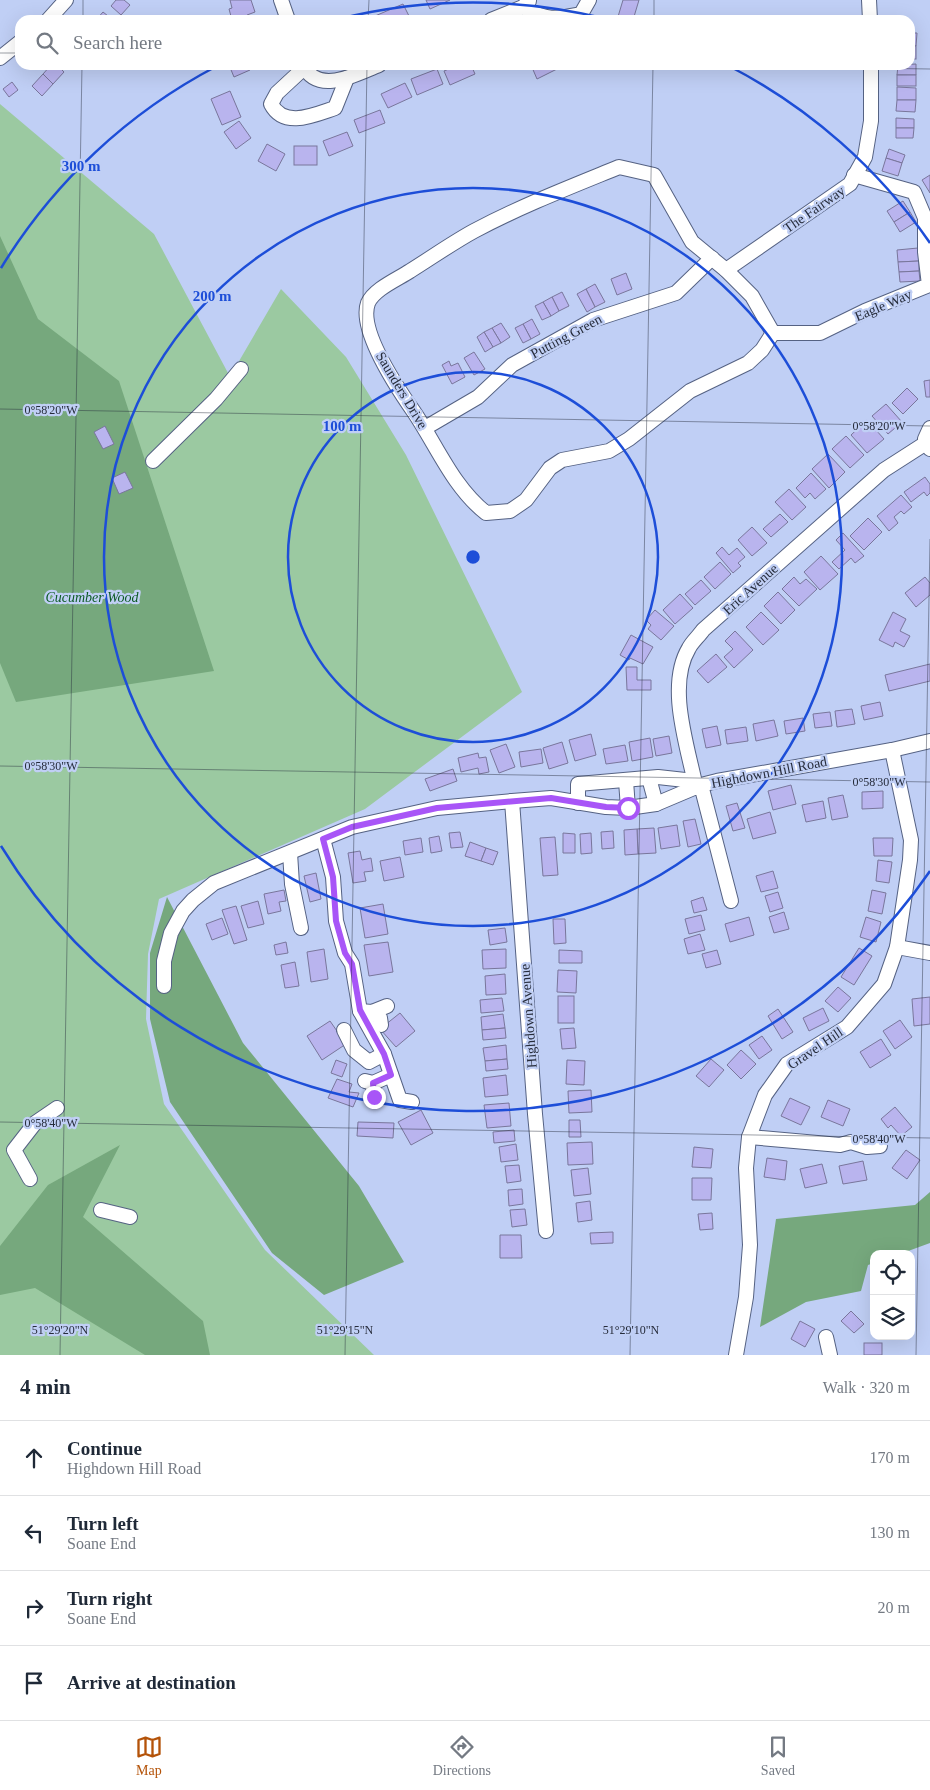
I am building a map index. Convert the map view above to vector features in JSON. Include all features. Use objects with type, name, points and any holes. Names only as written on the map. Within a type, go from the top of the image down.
[{"type":"street","points":[[52,15],[66,0]]},
{"type":"street","points":[[281,0],[286,15]]},
{"type":"street","points":[[576,15],[581,14],[589,0]]},
{"type":"street","points":[[869,0],[870,15]]},
{"type":"street","points":[[502,15],[527,4],[536,15]]},
{"type":"street","points":[[0,58],[15,46]]},
{"type":"street","points":[[299,70],[277,93],[271,104],[276,112],[288,118],[310,117],[335,108],[348,78]]},
{"type":"street","points":[[307,70],[314,78],[331,83],[367,70]]},
{"type":"street","name":"The Fairway","points":[[726,270],[850,184],[865,157],[871,120],[871,70]]},
{"type":"street","name":"Saunders Drive","points":[[620,167],[654,176],[692,242],[726,270],[752,296],[773,333],[762,350],[748,363],[690,391],[629,439],[609,451],[562,460],[550,468],[526,500],[510,511],[486,513],[473,502],[457,482],[379,354],[367,326],[368,303],[382,287],[473,232],[563,190],[620,167]]},
{"type":"street","name":"Eagle Way","points":[[773,333],[820,333],[865,311],[928,285],[925,252],[925,218],[914,192],[854,175]]},
{"type":"street","name":"Putting Green","points":[[425,428],[478,397],[512,365],[593,320],[676,293],[712,258]]},
{"type":"street","points":[[153,460],[216,399],[241,369]]},
{"type":"street","points":[[928,447],[926,434],[930,428]]},
{"type":"street","name":"Eric Avenue","points":[[731,901],[697,785],[678,701],[679,676],[688,649],[703,630],[884,470],[928,447]]},
{"type":"street","name":"Highdown Hill Road","points":[[164,986],[164,961],[171,933],[182,911],[193,900],[214,883],[290,854],[352,827],[437,808],[551,798],[606,807],[628,808],[656,804],[697,785],[892,750],[930,741]]},
{"type":"street","name":"Gravel Hill","points":[[736,1355],[746,1297],[749,1263],[750,1246],[746,1168],[749,1137],[765,1096],[787,1064],[847,1027],[884,984],[897,947],[910,860],[911,840],[892,750]]},
{"type":"street","points":[[578,803],[578,784],[658,777],[697,785]]},
{"type":"street","points":[[649,778],[656,804]]},
{"type":"street","points":[[626,781],[628,808]]},
{"type":"street","name":"Highdown Avenue","points":[[512,801],[535,1114],[546,1231]]},
{"type":"street","points":[[323,839],[333,877],[336,921],[345,953],[352,964],[366,1011],[400,1100],[412,1102]]},
{"type":"street","points":[[290,854],[292,884],[301,928]]},
{"type":"street","points":[[897,947],[930,953]]},
{"type":"street","points":[[366,1011],[387,1006]]},
{"type":"street","points":[[366,1011],[380,1018],[381,1025]]},
{"type":"street","points":[[344,1030],[354,1050],[369,1062],[384,1054]]},
{"type":"street","points":[[374,1097],[369,1082],[391,1075]]},
{"type":"street","points":[[30,1179],[14,1150],[35,1123],[58,1108]]},
{"type":"street","points":[[749,1137],[840,1145],[851,1142],[867,1147],[880,1146]]},
{"type":"street","points":[[102,1210],[130,1217]]},
{"type":"street","points":[[826,1337],[830,1355]]},
{"type":"green space","points":[[0,104],[154,234],[228,373],[235,368],[281,289],[346,357],[406,455],[522,692],[365,809],[159,899],[148,954],[146,1019],[164,1104],[265,1250],[374,1355],[0,1355]]},
{"type":"green space","name":"Cucumber Wood","points":[[0,236],[38,319],[119,381],[214,671],[16,702],[0,663]]},
{"type":"green space","points":[[167,897],[243,1043],[359,1186],[404,1262],[324,1295],[272,1253],[170,1102],[150,1019],[150,953]]},
{"type":"green space","points":[[120,1145],[83,1217],[203,1321],[210,1355],[145,1355],[35,1288],[0,1295],[0,1246],[48,1185]]},
{"type":"green space","points":[[930,1192],[930,1243],[911,1250],[870,1250],[870,1264],[868,1265],[861,1291],[806,1302],[760,1327],[776,1219],[915,1205]]},
{"type":"building","points":[[116,0],[124,0],[130,5],[121,15],[111,6]]},
{"type":"building","points":[[230,0],[251,0],[255,12],[247,15],[231,15],[229,9],[232,8]]},
{"type":"building","points":[[426,0],[450,0],[430,9]]},
{"type":"building","points":[[623,0],[639,0],[634,15],[618,15]]},
{"type":"building","points":[[403,4],[408,15],[377,15]]},
{"type":"building","points":[[915,33],[917,33],[916,46]]},
{"type":"building","points":[[915,64],[916,75],[897,75],[898,70],[915,70]]},
{"type":"building","points":[[47,70],[62,70],[64,72],[53,84],[43,74]]},
{"type":"building","points":[[231,70],[250,70],[234,77]]},
{"type":"building","points":[[437,70],[443,84],[417,95],[411,79]]},
{"type":"building","points":[[473,70],[475,74],[450,85],[444,71]]},
{"type":"building","points":[[533,70],[555,70],[537,79]]},
{"type":"building","points":[[43,74],[53,84],[42,96],[32,86]]},
{"type":"building","points":[[897,75],[916,75],[916,86],[897,86]]},
{"type":"building","points":[[12,82],[18,90],[9,97],[3,89]]},
{"type":"building","points":[[405,83],[412,97],[388,108],[381,94]]},
{"type":"building","points":[[897,87],[916,88],[916,100],[897,100]]},
{"type":"building","points":[[230,91],[241,117],[222,125],[211,99]]},
{"type":"building","points":[[897,100],[916,100],[915,112],[896,111]]},
{"type":"building","points":[[380,110],[385,123],[359,133],[354,120]]},
{"type":"building","points":[[896,118],[914,119],[914,128],[896,128]]},
{"type":"building","points":[[239,121],[251,138],[236,149],[224,132]]},
{"type":"building","points":[[896,128],[914,128],[913,138],[896,138]]},
{"type":"building","points":[[347,132],[353,146],[329,156],[323,141]]},
{"type":"building","points":[[267,144],[285,154],[276,171],[258,161]]},
{"type":"building","points":[[294,146],[317,146],[317,165],[294,165]]},
{"type":"building","points":[[889,149],[905,155],[902,163],[886,158]]},
{"type":"building","points":[[886,158],[902,163],[898,176],[882,171]]},
{"type":"building","points":[[930,175],[930,193],[922,180]]},
{"type":"building","points":[[903,201],[910,212],[894,222],[887,211]]},
{"type":"building","points":[[910,212],[916,222],[900,232],[894,222]]},
{"type":"building","points":[[918,248],[919,261],[898,262],[897,250]]},
{"type":"building","points":[[919,261],[919,271],[899,272],[898,262]]},
{"type":"building","points":[[919,271],[920,281],[900,282],[899,272]]},
{"type":"building","points":[[626,273],[632,289],[617,295],[611,279]]},
{"type":"building","points":[[595,284],[605,302],[595,307],[586,289]]},
{"type":"building","points":[[586,289],[595,307],[587,312],[577,294]]},
{"type":"building","points":[[562,292],[569,306],[559,311],[552,297]]},
{"type":"building","points":[[552,297],[559,311],[551,316],[543,302]]},
{"type":"building","points":[[543,302],[551,316],[542,320],[535,306]]},
{"type":"building","points":[[532,319],[540,334],[531,339],[523,324]]},
{"type":"building","points":[[501,323],[510,337],[501,343],[492,328]]},
{"type":"building","points":[[523,324],[531,339],[523,343],[515,328]]},
{"type":"building","points":[[492,328],[501,343],[493,347],[484,332]]},
{"type":"building","points":[[484,332],[493,347],[485,352],[477,337]]},
{"type":"building","points":[[474,352],[485,369],[474,375],[464,358]]},
{"type":"building","points":[[449,361],[451,366],[458,363],[465,377],[452,384],[442,365]]},
{"type":"building","points":[[930,380],[930,397],[926,397],[924,381]]},
{"type":"building","points":[[907,388],[918,399],[903,414],[892,403]]},
{"type":"building","points":[[886,404],[902,422],[888,434],[872,416]]},
{"type":"building","points":[[867,420],[884,439],[867,453],[851,435]]},
{"type":"building","points":[[105,426],[114,444],[103,449],[94,432]]},
{"type":"building","points":[[846,436],[864,455],[850,468],[832,449]]},
{"type":"building","points":[[828,454],[845,472],[829,488],[812,469]]},
{"type":"building","points":[[125,472],[133,488],[119,494],[112,478]]},
{"type":"building","points":[[811,473],[826,489],[815,499],[810,493],[805,498],[796,488]]},
{"type":"building","points":[[925,477],[930,484],[930,493],[927,496],[924,492],[911,502],[904,492]]},
{"type":"building","points":[[789,489],[806,507],[792,520],[775,502]]},
{"type":"building","points":[[901,495],[912,507],[904,514],[901,511],[894,517],[898,523],[889,531],[877,516]]},
{"type":"building","points":[[780,514],[788,522],[771,537],[763,529]]},
{"type":"building","points":[[868,518],[882,532],[864,550],[850,536]]},
{"type":"building","points":[[752,527],[767,543],[752,556],[738,540]]},
{"type":"building","points":[[843,533],[864,556],[855,563],[851,558],[839,569],[832,562],[845,550],[836,540]]},
{"type":"building","points":[[722,547],[729,555],[737,548],[745,557],[738,563],[741,566],[733,573],[716,553]]},
{"type":"building","points":[[821,556],[838,574],[820,590],[804,572]]},
{"type":"building","points":[[720,562],[731,574],[715,589],[704,577]]},
{"type":"building","points":[[794,577],[800,584],[806,579],[817,589],[799,606],[782,589]]},
{"type":"building","points":[[925,577],[930,583],[930,595],[916,607],[905,593]]},
{"type":"building","points":[[701,580],[711,591],[695,605],[685,594]]},
{"type":"building","points":[[778,592],[795,610],[781,624],[764,606]]},
{"type":"building","points":[[680,594],[693,608],[675,624],[663,610]]},
{"type":"building","points":[[655,610],[674,626],[661,640],[648,629],[651,625],[646,620]]},
{"type":"building","points":[[761,612],[779,630],[763,645],[746,627]]},
{"type":"building","points":[[893,612],[906,619],[900,631],[910,636],[904,647],[895,642],[893,647],[879,640]]},
{"type":"building","points":[[735,631],[753,650],[734,668],[724,657],[733,649],[725,641]]},
{"type":"building","points":[[631,635],[653,647],[643,664],[620,655]]},
{"type":"building","points":[[716,654],[727,667],[708,683],[697,671]]},
{"type":"building","points":[[930,664],[930,681],[889,691],[885,675]]},
{"type":"building","points":[[626,667],[637,667],[637,680],[651,680],[651,690],[627,690]]},
{"type":"building","points":[[880,702],[883,716],[864,720],[861,706]]},
{"type":"building","points":[[852,709],[855,724],[837,727],[835,711]]},
{"type":"building","points":[[830,712],[832,726],[815,728],[813,714]]},
{"type":"building","points":[[803,718],[805,731],[786,734],[784,721]]},
{"type":"building","points":[[774,720],[778,736],[756,741],[753,724]]},
{"type":"building","points":[[717,726],[721,745],[706,748],[702,729]]},
{"type":"building","points":[[746,727],[748,741],[727,744],[725,730]]},
{"type":"building","points":[[591,734],[596,755],[575,761],[569,740]]},
{"type":"building","points":[[669,736],[672,753],[656,756],[653,739]]},
{"type":"building","points":[[650,738],[653,757],[632,761],[629,742]]},
{"type":"building","points":[[562,742],[568,763],[549,769],[543,748]]},
{"type":"building","points":[[506,744],[515,767],[499,773],[490,750]]},
{"type":"building","points":[[625,745],[628,761],[606,764],[603,749]]},
{"type":"building","points":[[541,749],[543,763],[521,767],[519,752]]},
{"type":"building","points":[[478,753],[479,758],[486,757],[489,772],[479,774],[478,768],[461,772],[458,758]]},
{"type":"building","points":[[453,769],[457,781],[430,791],[425,779]]},
{"type":"building","points":[[791,785],[796,804],[773,810],[768,791]]},
{"type":"building","points":[[883,791],[883,808],[862,809],[862,792]]},
{"type":"building","points":[[843,795],[848,817],[832,820],[828,798]]},
{"type":"building","points":[[823,801],[826,818],[806,822],[802,805]]},
{"type":"building","points":[[737,803],[745,828],[733,831],[726,806]]},
{"type":"building","points":[[770,812],[776,833],[753,839],[747,819]]},
{"type":"building","points":[[695,819],[701,844],[688,847],[683,821]]},
{"type":"building","points":[[677,825],[680,846],[661,849],[658,828]]},
{"type":"building","points":[[654,828],[656,853],[638,854],[637,829]]},
{"type":"building","points":[[637,829],[638,854],[625,855],[624,830]]},
{"type":"building","points":[[613,831],[614,848],[602,849],[601,832]]},
{"type":"building","points":[[460,832],[463,847],[451,848],[449,833]]},
{"type":"building","points":[[563,833],[575,834],[575,853],[563,853]]},
{"type":"building","points":[[591,833],[592,853],[581,854],[580,834]]},
{"type":"building","points":[[439,836],[442,851],[431,853],[429,838]]},
{"type":"building","points":[[555,837],[558,875],[543,876],[540,838]]},
{"type":"building","points":[[421,838],[423,852],[405,855],[403,841]]},
{"type":"building","points":[[873,838],[893,838],[892,856],[874,856]]},
{"type":"building","points":[[470,842],[486,848],[481,861],[465,856]]},
{"type":"building","points":[[486,848],[498,852],[493,865],[481,861]]},
{"type":"building","points":[[360,851],[362,860],[371,858],[373,871],[364,872],[366,881],[353,883],[348,853]]},
{"type":"building","points":[[400,857],[404,877],[384,881],[380,861]]},
{"type":"building","points":[[878,860],[892,862],[889,883],[876,881]]},
{"type":"building","points":[[773,871],[778,888],[761,892],[756,876]]},
{"type":"building","points":[[316,873],[321,899],[310,902],[304,876]]},
{"type":"building","points":[[284,890],[286,901],[279,902],[281,911],[268,914],[264,894]]},
{"type":"building","points":[[872,890],[886,893],[882,914],[868,911]]},
{"type":"building","points":[[778,892],[783,908],[770,912],[765,896]]},
{"type":"building","points":[[703,897],[707,910],[694,913],[691,901]]},
{"type":"building","points":[[258,901],[264,924],[248,928],[241,906]]},
{"type":"building","points":[[383,904],[388,934],[365,938],[360,908]]},
{"type":"building","points":[[236,906],[247,940],[234,944],[222,910]]},
{"type":"building","points":[[784,912],[789,929],[774,933],[769,917]]},
{"type":"building","points":[[701,915],[705,930],[689,934],[685,919]]},
{"type":"building","points":[[749,917],[754,935],[730,942],[725,924]]},
{"type":"building","points":[[866,917],[881,922],[876,942],[860,937]]},
{"type":"building","points":[[222,918],[228,934],[212,940],[206,924]]},
{"type":"building","points":[[553,919],[565,919],[566,943],[554,944]]},
{"type":"building","points":[[505,928],[507,942],[490,945],[488,930]]},
{"type":"building","points":[[700,934],[705,950],[688,954],[684,939]]},
{"type":"building","points":[[286,942],[288,953],[276,955],[274,945]]},
{"type":"building","points":[[388,942],[393,972],[369,976],[364,945]]},
{"type":"building","points":[[859,948],[872,956],[854,985],[841,977]]},
{"type":"building","points":[[324,949],[328,979],[311,982],[307,952]]},
{"type":"building","points":[[506,949],[506,968],[483,969],[482,950]]},
{"type":"building","points":[[559,950],[582,951],[582,963],[559,963]]},
{"type":"building","points":[[717,950],[721,964],[706,968],[702,954]]},
{"type":"building","points":[[295,962],[299,986],[285,988],[281,965]]},
{"type":"building","points":[[558,970],[577,971],[576,993],[557,992]]},
{"type":"building","points":[[505,974],[506,994],[486,995],[485,976]]},
{"type":"building","points":[[838,987],[851,998],[838,1012],[825,1001]]},
{"type":"building","points":[[558,996],[574,996],[574,1023],[558,1023]]},
{"type":"building","points":[[930,997],[930,1024],[914,1026],[912,999]]},
{"type":"building","points":[[502,998],[504,1011],[481,1013],[480,1000]]},
{"type":"building","points":[[823,1008],[829,1021],[809,1031],[803,1018]]},
{"type":"building","points":[[778,1009],[793,1032],[782,1039],[768,1016]]},
{"type":"building","points":[[400,1013],[415,1031],[396,1047],[380,1029]]},
{"type":"building","points":[[503,1014],[505,1028],[482,1030],[481,1017]]},
{"type":"building","points":[[900,1020],[912,1037],[895,1049],[883,1031]]},
{"type":"building","points":[[330,1021],[346,1044],[322,1060],[307,1036]]},
{"type":"building","points":[[505,1028],[506,1038],[483,1040],[482,1030]]},
{"type":"building","points":[[574,1028],[576,1048],[562,1049],[560,1029]]},
{"type":"building","points":[[762,1036],[772,1050],[759,1059],[749,1045]]},
{"type":"building","points":[[881,1039],[891,1055],[870,1068],[860,1052]]},
{"type":"building","points":[[506,1045],[507,1059],[485,1061],[483,1048]]},
{"type":"building","points":[[741,1050],[756,1064],[741,1079],[727,1065]]},
{"type":"building","points":[[507,1059],[508,1069],[486,1071],[485,1061]]},
{"type":"building","points":[[711,1059],[724,1070],[709,1087],[696,1076]]},
{"type":"building","points":[[336,1060],[347,1064],[342,1077],[331,1073]]},
{"type":"building","points":[[567,1060],[585,1061],[584,1085],[566,1084]]},
{"type":"building","points":[[506,1075],[508,1095],[485,1097],[483,1078]]},
{"type":"building","points":[[337,1079],[352,1084],[349,1092],[359,1093],[353,1107],[328,1098]]},
{"type":"building","points":[[591,1090],[592,1112],[569,1113],[568,1091]]},
{"type":"building","points":[[790,1098],[810,1107],[801,1125],[781,1116]]},
{"type":"building","points":[[828,1100],[850,1109],[843,1126],[821,1117]]},
{"type":"building","points":[[509,1103],[511,1126],[487,1128],[484,1105]]},
{"type":"building","points":[[895,1107],[912,1127],[901,1136],[891,1125],[888,1128],[881,1119]]},
{"type":"building","points":[[421,1110],[433,1133],[411,1145],[398,1122]]},
{"type":"building","points":[[569,1120],[580,1120],[581,1137],[569,1137]]},
{"type":"building","points":[[358,1122],[394,1123],[393,1138],[357,1136]]},
{"type":"building","points":[[514,1130],[515,1141],[494,1143],[493,1132]]},
{"type":"building","points":[[592,1142],[593,1164],[568,1165],[567,1143]]},
{"type":"building","points":[[516,1144],[518,1160],[501,1162],[499,1147]]},
{"type":"building","points":[[694,1147],[713,1149],[711,1168],[692,1167]]},
{"type":"building","points":[[906,1150],[920,1160],[907,1179],[892,1168]]},
{"type":"building","points":[[767,1158],[787,1161],[785,1180],[764,1177]]},
{"type":"building","points":[[863,1161],[867,1180],[843,1184],[839,1166]]},
{"type":"building","points":[[822,1164],[827,1183],[805,1188],[800,1169]]},
{"type":"building","points":[[519,1165],[521,1181],[507,1183],[505,1166]]},
{"type":"building","points":[[588,1168],[591,1194],[574,1196],[571,1170]]},
{"type":"building","points":[[692,1178],[712,1178],[711,1200],[692,1200]]},
{"type":"building","points":[[522,1189],[523,1204],[509,1206],[508,1190]]},
{"type":"building","points":[[590,1201],[592,1220],[578,1222],[576,1203]]},
{"type":"building","points":[[525,1209],[527,1225],[512,1227],[510,1210]]},
{"type":"building","points":[[712,1213],[713,1229],[700,1230],[698,1214]]},
{"type":"building","points":[[613,1232],[613,1243],[591,1244],[590,1233]]},
{"type":"building","points":[[500,1235],[521,1235],[522,1258],[500,1258]]},
{"type":"building","points":[[851,1311],[864,1324],[854,1333],[841,1321]]},
{"type":"building","points":[[800,1321],[815,1329],[805,1347],[791,1339]]},
{"type":"building","points":[[864,1343],[882,1343],[882,1355],[864,1355]]},
{"type":"route","points":[[374,1097],[373,1083],[391,1075],[384,1054],[360,1010],[352,964],[345,953],[336,921],[333,877],[323,839],[352,827],[437,808],[551,798],[606,807],[628,808]]}]
